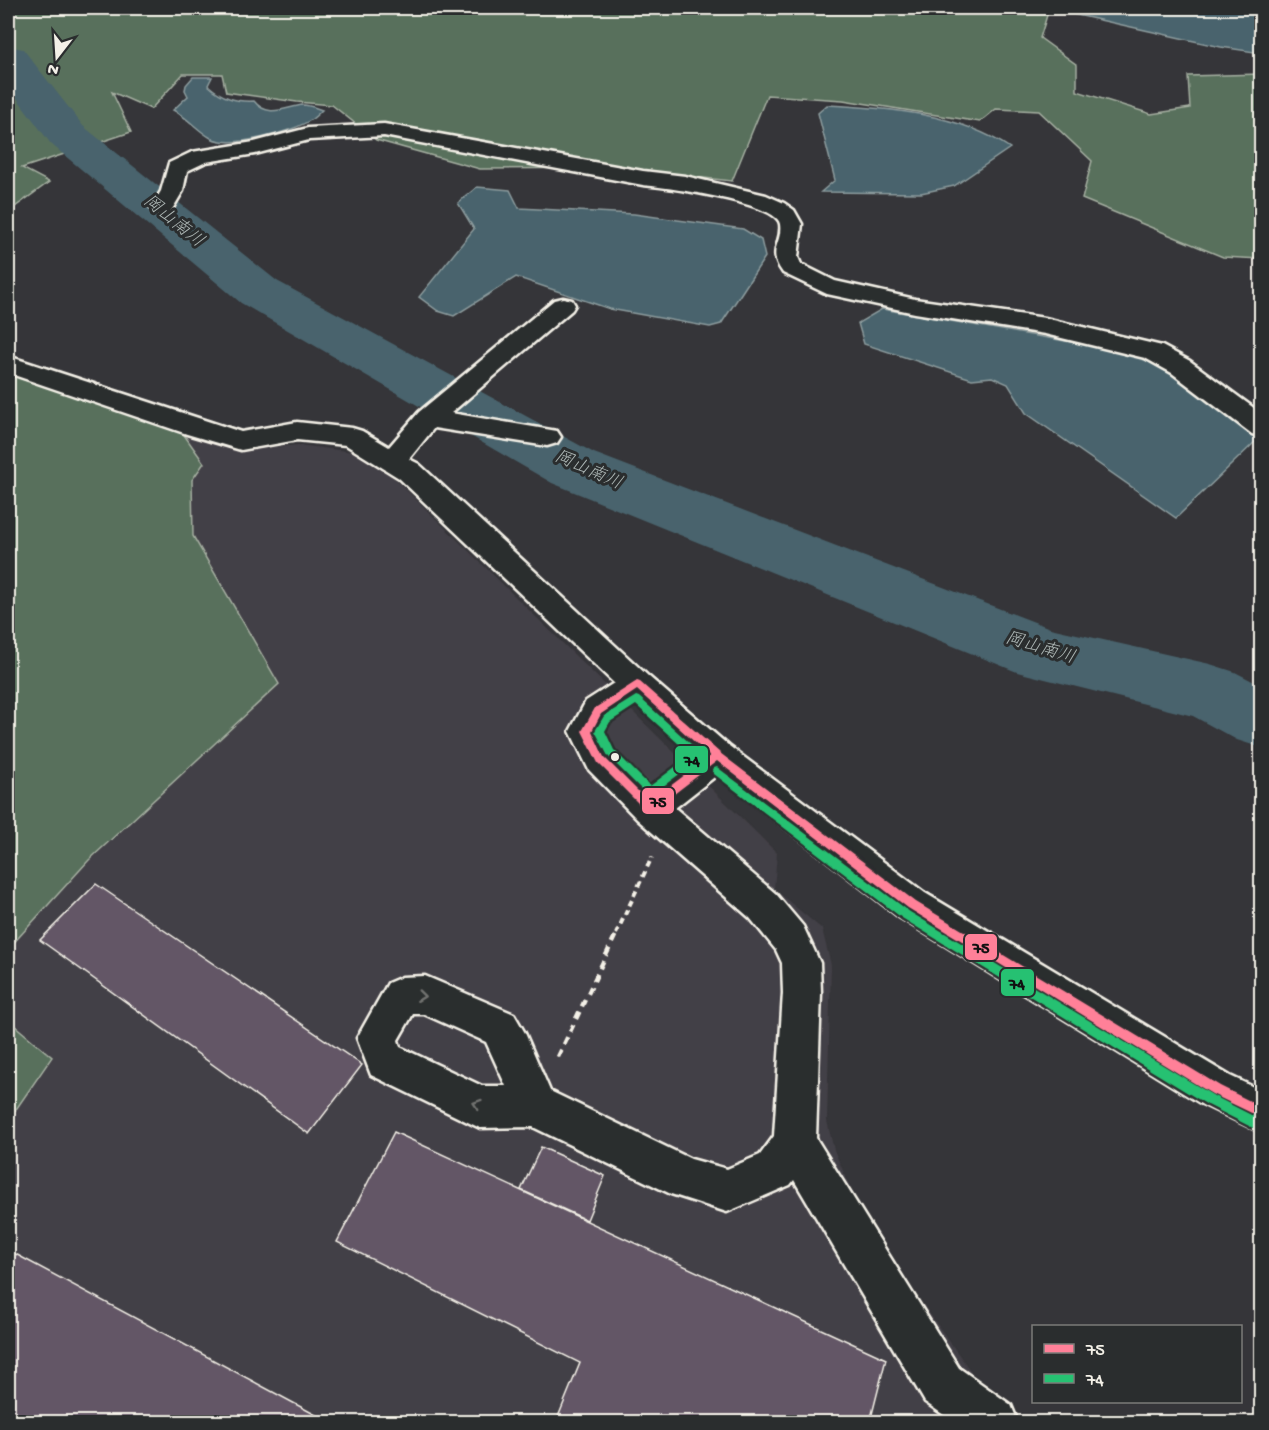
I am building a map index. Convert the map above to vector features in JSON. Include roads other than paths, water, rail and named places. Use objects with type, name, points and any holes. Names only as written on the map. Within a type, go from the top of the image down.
[{"type":"street","points":[[162,208],[172,191],[177,168],[200,157],[255,148],[308,134],[384,130],[643,178],[685,183],[758,200],[786,215],[791,224],[786,257],[791,268],[827,287],[915,306],[1046,326],[1153,352],[1181,367],[1262,428]]},
{"type":"street","points":[[392,461],[428,418],[563,304]]},
{"type":"street","points":[[8,364],[241,441],[297,431],[352,437],[409,471],[637,685],[717,756],[912,905],[1216,1090],[1262,1113]]},
{"type":"street","points":[[428,418],[547,436]]},
{"type":"street","points":[[535,1107],[686,1179],[727,1191],[775,1170],[795,1143],[802,993],[801,963],[790,938],[763,906],[659,816],[601,760],[587,731],[598,711],[637,685]]},
{"type":"street","points":[[659,816],[717,756]]},
{"type":"street","points":[[795,1143],[942,1385],[994,1422]]},
{"type":"water","points":[[1059,8],[1261,8],[1261,53],[1221,47],[1064,12]]},
{"type":"water","points":[[193,77],[212,77],[208,85],[219,93],[235,100],[254,101],[265,110],[303,105],[322,110],[303,124],[277,134],[233,142],[220,141],[206,135],[173,110],[188,96],[185,90],[186,85]]},
{"type":"water","points":[[827,105],[922,114],[968,127],[1010,148],[954,186],[921,193],[821,192],[835,180],[818,113]]},
{"type":"water","points":[[477,187],[510,190],[519,208],[634,214],[743,229],[761,240],[765,257],[721,324],[710,327],[610,309],[516,277],[454,316],[438,311],[419,297],[474,229],[458,203]]},
{"type":"water","points":[[882,309],[1140,354],[1172,371],[1219,402],[1257,440],[1176,518],[1026,413],[1008,384],[992,377],[972,379],[864,344],[858,323]]},
{"type":"waterway","name":"岡山南川","points":[[8,58],[67,135],[259,292],[573,468],[1041,653],[1210,692],[1262,719]]}]
